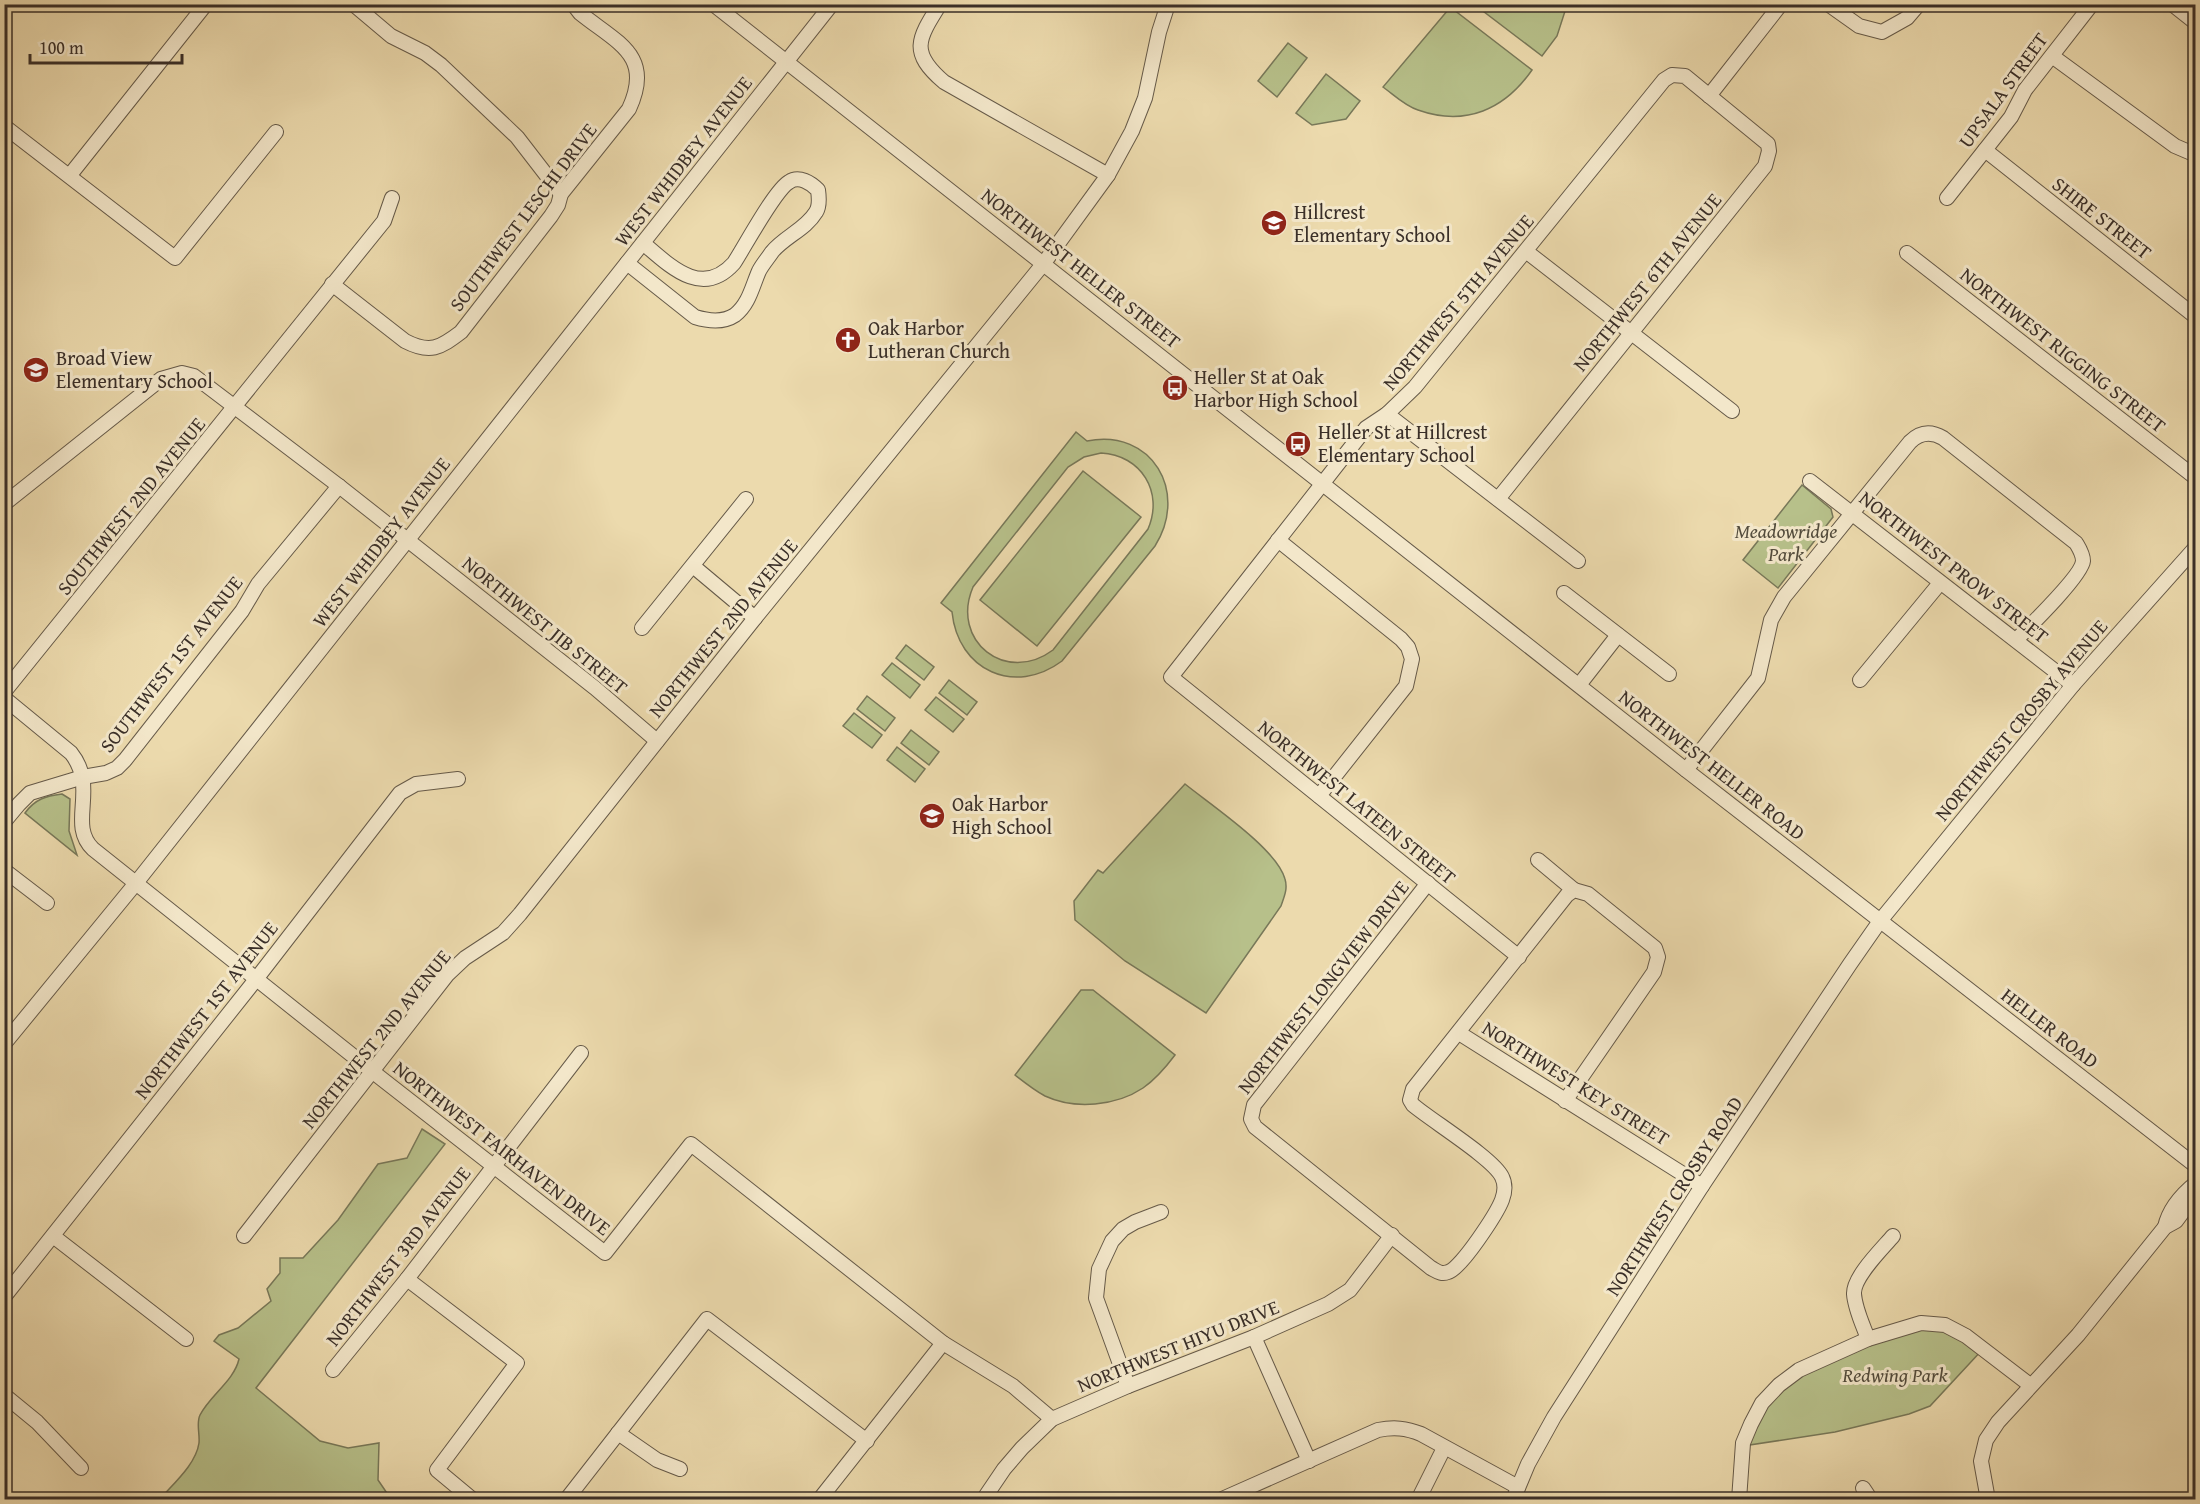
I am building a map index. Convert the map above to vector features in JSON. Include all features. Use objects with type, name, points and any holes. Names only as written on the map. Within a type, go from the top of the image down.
[{"type":"street","points":[[70,176],[206,4]]},
{"type":"street","points":[[353,4],[391,36],[425,52],[441,65],[517,137],[561,194]]},
{"type":"street","name":"SOUTHWEST LESCHI DRIVE","points":[[332,284],[405,341],[416,347],[429,349],[444,345],[461,332],[551,216],[558,205],[561,194],[629,109],[638,84],[633,56],[580,13],[573,4]]},
{"type":"street","name":"NORTHWEST HELLER STREET","points":[[713,4],[1521,640]]},
{"type":"street","name":"WEST WHIDBEY AVENUE","points":[[4,1044],[136,883],[832,4]]},
{"type":"street","points":[[940,4],[924,30],[920,47],[927,66],[944,82],[1108,175]]},
{"type":"street","name":"NORTHWEST 2ND AVENUE","points":[[244,1236],[455,966],[510,926],[755,618],[1044,263],[1108,175],[1132,131],[1145,98],[1168,4]]},
{"type":"street","points":[[1709,96],[1781,4]]},
{"type":"street","points":[[1828,4],[1859,26],[1882,32],[1907,18],[1919,4]]},
{"type":"street","name":"UPSALA STREET","points":[[1947,198],[2015,110],[2025,90],[2092,4]]},
{"type":"street","points":[[2172,4],[2196,23]]},
{"type":"street","points":[[2052,56],[2175,146],[2196,155]]},
{"type":"street","name":"NORTHWEST 5TH AVENUE","points":[[1171,678],[1366,428],[1387,414],[1415,387],[1667,77],[1678,74],[1685,76],[1709,96]]},
{"type":"street","name":"NORTHWEST 6TH AVENUE","points":[[1498,499],[1765,166],[1768,159],[1768,144],[1709,96]]},
{"type":"street","points":[[4,126],[175,258],[276,132]]},
{"type":"street","name":"SHIRE STREET","points":[[1985,150],[2196,316]]},
{"type":"street","points":[[627,263],[695,317],[707,321],[720,321],[733,316],[743,307],[769,256],[781,242],[807,222],[817,211],[818,190],[810,182],[790,180],[779,191],[734,264],[727,272],[709,280],[678,273],[643,243]]},
{"type":"street","name":"SOUTHWEST 2ND AVENUE","points":[[4,692],[384,221],[392,198]]},
{"type":"street","points":[[1527,252],[1732,411]]},
{"type":"street","name":"NORTHWEST RIGGING STREET","points":[[1907,253],[2196,478]]},
{"type":"street","name":"NORTHWEST JIB STREET","points":[[4,504],[161,379],[182,373],[194,376],[339,486],[595,688],[657,741]]},
{"type":"street","points":[[1387,414],[1578,561]]},
{"type":"street","points":[[1686,770],[1758,678],[1771,620],[1784,597],[1915,438],[1929,432],[1943,438],[2076,543],[2080,551],[2082,561],[2076,575],[2016,640]]},
{"type":"street","name":"NORTHWEST PROW STREET","points":[[1810,481],[2073,685]]},
{"type":"street","name":"SOUTHWEST 1ST AVENUE","points":[[4,822],[30,793],[83,777],[106,773],[117,768],[125,760],[242,611],[258,584],[339,486]]},
{"type":"street","points":[[642,628],[746,499]]},
{"type":"street","points":[[1278,540],[1401,639],[1408,647],[1412,659],[1406,686],[1319,796]]},
{"type":"street","name":"NORTHWEST CROSBY AVENUE","points":[[1880,921],[2073,685],[2196,547]]},
{"type":"street","points":[[693,566],[755,618]]},
{"type":"street","points":[[1860,680],[1940,583]]},
{"type":"street","points":[[1564,593],[1669,674]]},
{"type":"street","points":[[1579,685],[1618,635]]},
{"type":"street","name":"NORTHWEST HELLER ROAD","points":[[1521,640],[1880,921]]},
{"type":"street","name":"NORTHWEST LATEEN STREET","points":[[1171,678],[1519,957]]},
{"type":"street","points":[[4,698],[71,753],[78,762],[83,777]]},
{"type":"street","name":"NORTHWEST FAIRHAVEN DRIVE","points":[[83,777],[85,792],[81,825],[87,843],[492,1166],[605,1253],[691,1144],[943,1342],[1013,1386],[1052,1419]]},
{"type":"street","name":"NORTHWEST 1ST AVENUE","points":[[4,1297],[257,978],[400,793],[416,784],[458,779]]},
{"type":"street","points":[[1538,860],[1574,890],[1588,894],[1655,948],[1658,961],[1654,972],[1565,1101]]},
{"type":"street","points":[[4,870],[47,903]]},
{"type":"street","name":"NORTHWEST LONGVIEW DRIVE","points":[[1428,883],[1254,1104],[1251,1119],[1261,1133],[1439,1273],[1448,1273],[1465,1258],[1503,1199],[1505,1186],[1497,1168],[1422,1113],[1410,1100],[1413,1089],[1459,1033]]},
{"type":"street","points":[[1459,1033],[1574,890]]},
{"type":"street","name":"HELLER ROAD","points":[[1880,921],[2196,1166]]},
{"type":"street","name":"NORTHWEST CROSBY ROAD","points":[[1515,1493],[1554,1417],[1702,1186],[1880,921]]},
{"type":"street","name":"NORTHWEST KEY STREET","points":[[1459,1033],[1702,1186]]},
{"type":"street","name":"NORTHWEST 3RD AVENUE","points":[[333,1371],[581,1053]]},
{"type":"street","points":[[2165,1227],[2168,1214],[2185,1192],[2196,1183]]},
{"type":"street","points":[[1988,1500],[1981,1461],[1986,1440],[1998,1422],[2078,1335],[2165,1227],[2176,1221],[2196,1194]]},
{"type":"street","points":[[1128,1386],[1096,1298],[1099,1269],[1112,1241],[1123,1229],[1161,1212]]},
{"type":"street","name":"NORTHWEST HIYU DRIVE","points":[[983,1500],[1004,1469],[1052,1419],[1128,1386],[1254,1337],[1341,1297],[1350,1290],[1392,1235]]},
{"type":"street","points":[[53,1236],[186,1339]]},
{"type":"street","points":[[1868,1340],[1855,1303],[1854,1291],[1868,1264],[1893,1236]]},
{"type":"street","points":[[407,1279],[517,1363],[437,1470],[473,1500]]},
{"type":"street","points":[[566,1500],[706,1319],[867,1441]]},
{"type":"street","points":[[1739,1500],[1743,1443],[1750,1424],[1762,1403],[1779,1385],[1799,1370],[1868,1340],[1921,1323],[1945,1325],[1966,1336],[2030,1385]]},
{"type":"street","points":[[1254,1337],[1309,1461]]},
{"type":"street","points":[[819,1500],[943,1342]]},
{"type":"street","points":[[4,1395],[37,1422],[81,1468]]},
{"type":"street","points":[[1229,1498],[1378,1430],[1394,1427],[1421,1434],[1515,1493]]},
{"type":"street","points":[[618,1433],[657,1460],[680,1468]]},
{"type":"street","points":[[1418,1500],[1444,1448]]},
{"type":"green space","points":[[1475,5],[1567,5],[1557,36],[1542,56]]},
{"type":"green space","points":[[1448,10],[1454,10],[1532,70],[1510,95],[1483,111],[1468,115],[1436,115],[1413,108],[1383,87]]},
{"type":"green space","points":[[1288,43],[1307,58],[1277,97],[1258,81]]},
{"type":"green space","points":[[1326,74],[1360,101],[1346,119],[1312,125],[1296,113]]},
{"type":"green space","points":[[1076,432],[1087,441],[1110,440],[1130,444],[1146,454],[1158,468],[1166,486],[1168,505],[1165,525],[1155,546],[1062,661],[1044,671],[1026,676],[1008,676],[992,672],[977,663],[965,649],[957,632],[952,612],[941,603]],"holes":[[[1101,453],[1115,455],[1138,468],[1151,489],[1153,502],[1148,529],[1053,650],[1035,660],[1017,663],[1001,660],[987,652],[976,640],[969,625],[968,607],[973,587],[1068,467],[1084,457]]]},
{"type":"green space","points":[[1083,471],[1141,517],[1037,646],[980,600]]},
{"type":"green space","name":"Meadowridge Park","points":[[1802,485],[1831,509],[1833,517],[1778,588],[1743,560]]},
{"type":"green space","points":[[906,645],[934,667],[924,680],[896,658]]},
{"type":"green space","points":[[892,663],[920,685],[910,698],[882,675]]},
{"type":"green space","points":[[949,680],[977,702],[967,715],[939,693]]},
{"type":"green space","points":[[867,696],[895,718],[885,731],[857,709]]},
{"type":"green space","points":[[936,697],[964,719],[953,732],[925,710]]},
{"type":"green space","points":[[854,713],[882,735],[872,748],[843,726]]},
{"type":"green space","points":[[911,730],[939,752],[929,765],[901,743]]},
{"type":"green space","points":[[897,747],[925,769],[915,782],[887,760]]},
{"type":"green space","points":[[1185,784],[1257,841],[1279,867],[1286,883],[1281,906],[1206,1013],[1125,961],[1075,920],[1074,901],[1098,870],[1103,873]]},
{"type":"green space","points":[[62,794],[70,799],[69,831],[77,855],[25,813],[41,799]]},
{"type":"green space","points":[[1081,990],[1093,990],[1175,1055],[1152,1081],[1121,1099],[1095,1104],[1069,1103],[1045,1096],[1015,1075]]},
{"type":"green space","points":[[422,1129],[445,1144],[256,1388],[320,1441],[348,1448],[379,1443],[378,1480],[391,1499],[160,1499],[184,1473],[194,1458],[199,1443],[200,1415],[232,1374],[239,1359],[214,1341],[219,1335],[238,1328],[271,1301],[267,1289],[280,1273],[280,1258],[303,1258],[338,1220],[378,1164],[407,1158]]},
{"type":"green space","name":"Redwing Park","points":[[1945,1325],[1983,1349],[1930,1406],[1909,1414],[1835,1432],[1743,1446],[1779,1385],[1868,1339]]},
{"type":"place","name":"Hillcrest Elementary School","points":[[1274,223]]},
{"type":"place","name":"Oak Harbor Lutheran Church","points":[[848,340]]},
{"type":"place","name":"Broad View Elementary School","points":[[36,370]]},
{"type":"place","name":"Heller St at Oak Harbor High School","points":[[1175,388]]},
{"type":"place","name":"Heller St at Hillcrest Elementary School","points":[[1298,444]]},
{"type":"place","name":"Oak Harbor High School","points":[[932,816]]}]
